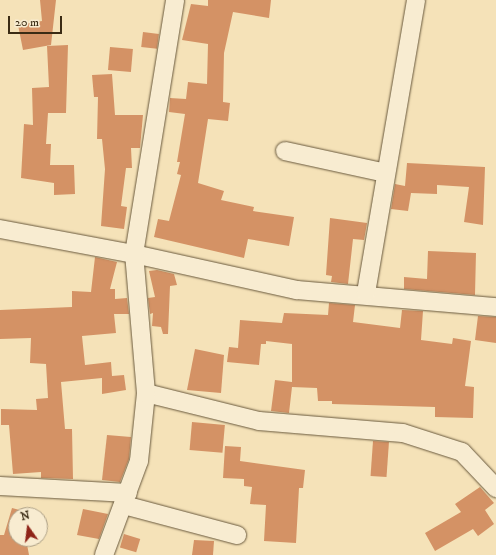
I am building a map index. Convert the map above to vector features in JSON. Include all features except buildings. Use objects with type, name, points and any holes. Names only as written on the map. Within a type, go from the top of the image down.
[{"type":"street","points":[[104,555],[139,461],[146,393],[134,254],[175,0]]},
{"type":"street","points":[[366,293],[416,0]]},
{"type":"street","points":[[285,151],[386,173]]},
{"type":"street","points":[[0,229],[134,254],[297,290],[366,293],[496,307]]},
{"type":"street","points":[[146,393],[259,421],[404,433],[462,452],[496,488]]},
{"type":"street","points":[[0,486],[126,499],[237,535]]}]
